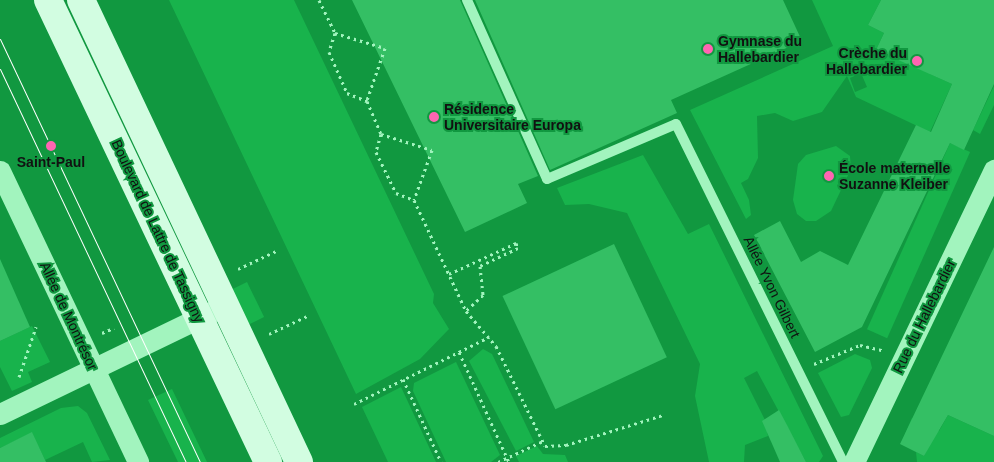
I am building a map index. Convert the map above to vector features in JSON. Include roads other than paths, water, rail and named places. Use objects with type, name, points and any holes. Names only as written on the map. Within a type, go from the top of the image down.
[{"type":"street","name":"Boulevard de Lattre de Tassigny","points":[[48,0],[268,462]]},
{"type":"street","name":"Boulevard de Lattre de Tassigny","points":[[81,0],[299,462]]},
{"type":"street","name":"Rue du Hallebardier","points":[[854,462],[994,170]]},
{"type":"street","name":"Allée de Montrésor","points":[[0,171],[138,462]]},
{"type":"street","points":[[0,414],[225,305]]},
{"type":"lane","name":"Allée Yvon Gilbert","points":[[467,0],[547,179],[676,124],[843,462]]},
{"type":"tram line","points":[[0,39],[200,462]]},
{"type":"tram line","points":[[0,69],[186,462]]},
{"type":"place","name":"Gymnase du Hallebardier","points":[[708,49]]},
{"type":"place","name":"Crèche du Hallebardier","points":[[917,61]]},
{"type":"place","name":"Résidence Universitaire Europa","points":[[434,117]]},
{"type":"place","name":"Saint-Paul","points":[[51,146]]},
{"type":"place","name":"École maternelle Suzanne Kleiber","points":[[829,176]]}]
